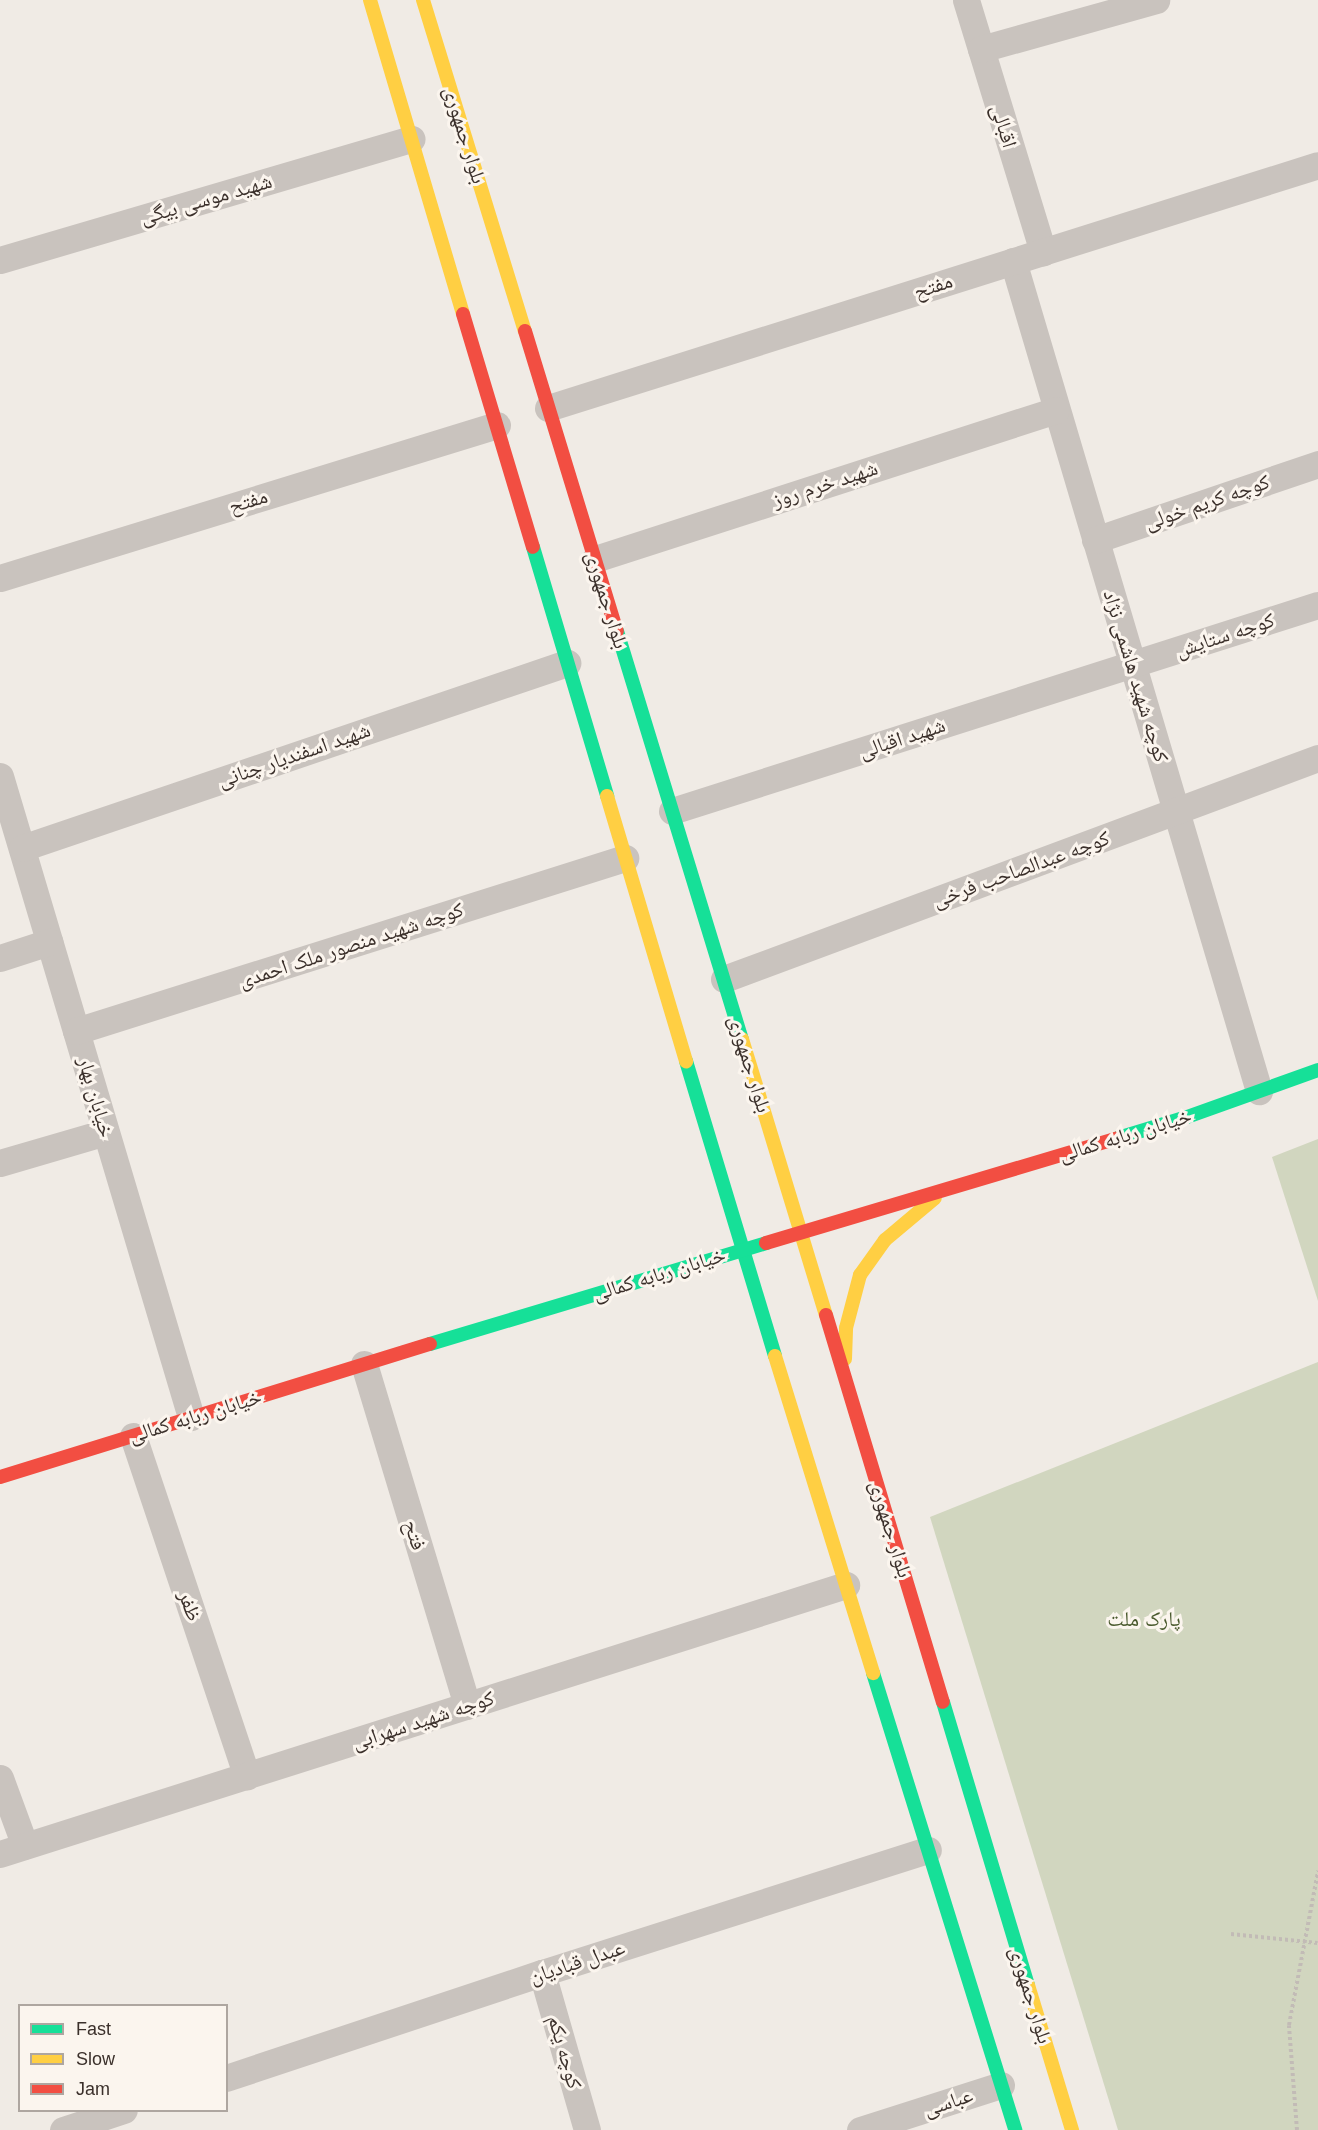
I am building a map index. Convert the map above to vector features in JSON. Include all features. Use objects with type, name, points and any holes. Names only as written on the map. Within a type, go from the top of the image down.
[{"type":"street","points":[[370,0],[742,1250],[1015,2130]]},
{"type":"street","name":"بلوار جمهوری","points":[[423,0],[724,979],[1072,2130]]},
{"type":"street","name":"اقبالی","points":[[966,0],[1043,252]]},
{"type":"street","points":[[981,49],[1156,0]]},
{"type":"street","name":"شهید موسی بیگی","points":[[0,260],[412,139]]},
{"type":"street","name":"مفتح","points":[[548,408],[1318,165]]},
{"type":"street","name":"کوچه شهید هاشمی نژاد","points":[[1013,261],[1259,1091]]},
{"type":"street","name":"شهید خرم روز","points":[[595,559],[1056,410]]},
{"type":"street","name":"مفتح","points":[[0,578],[497,425]]},
{"type":"street","name":"کوچه کریم خولی","points":[[1095,540],[1318,464]]},
{"type":"street","name":"کوچه ستایش","points":[[1132,664],[1318,605]]},
{"type":"street","name":"شهید اسفندیار چنانی","points":[[22,848],[567,663]]},
{"type":"street","name":"شهید اقبالی","points":[[672,811],[1132,664]]},
{"type":"street","name":"کوچه عبدالصاحب فرخی","points":[[724,979],[1318,758]]},
{"type":"street","name":"خیابان بهار","points":[[0,776],[191,1417]]},
{"type":"street","name":"کوچه شهید منصور ملک احمدی","points":[[76,1031],[625,858]]},
{"type":"street","points":[[0,958],[49,942]]},
{"type":"street","name":"خیابان ربابه کمالی","points":[[0,1477],[364,1364],[1188,1117],[1318,1070]]},
{"type":"street","points":[[0,1163],[106,1132]]},
{"type":"street","points":[[844,1376],[846,1328],[860,1275],[885,1240],[945,1189]]},
{"type":"street","name":"فتح","points":[[364,1364],[467,1706]]},
{"type":"street","name":"ظفر","points":[[132,1436],[247,1776]]},
{"type":"street","name":"کوچه شهید سهرابی","points":[[13,1850],[846,1585]]},
{"type":"street","points":[[0,1778],[13,1850]]},
{"type":"street","name":"عبدل قبادیان","points":[[228,2077],[542,1973],[928,1850]]},
{"type":"street","name":"کوچه یکم","points":[[542,1973],[587,2130]]},
{"type":"street","name":"عباسی","points":[[860,2130],[1001,2085]]},
{"type":"street","points":[[63,2130],[118,2112]]},
{"type":"path","points":[[1297,2130],[1289,2025],[1318,1871]]},
{"type":"path","points":[[1231,1934],[1318,1943]]},
{"type":"green space","points":[[1318,1139],[1318,1301],[1272,1157]]},
{"type":"green space","name":"پارک ملت","points":[[1318,1362],[1318,2130],[1118,2130],[930,1517]]},
{"type":"traffic: fast","points":[[533,547],[607,796]]},
{"type":"traffic: fast","points":[[617,631],[742,1039]]},
{"type":"traffic: fast","points":[[686,1061],[775,1356]]},
{"type":"traffic: fast","points":[[1118,1138],[1187,1117],[1318,1070]]},
{"type":"traffic: fast","points":[[430,1344],[766,1243]]},
{"type":"traffic: fast","points":[[873,1673],[1015,2130]]},
{"type":"traffic: fast","points":[[943,1702],[1028,1985]]},
{"type":"traffic: slow","points":[[370,0],[463,314]]},
{"type":"traffic: slow","points":[[423,0],[525,331]]},
{"type":"traffic: slow","points":[[607,796],[686,1061]]},
{"type":"traffic: slow","points":[[742,1039],[826,1315]]},
{"type":"traffic: slow","points":[[845,1359],[846,1328],[860,1275],[885,1240],[935,1198]]},
{"type":"traffic: slow","points":[[775,1356],[873,1673]]},
{"type":"traffic: slow","points":[[1028,1985],[1072,2130]]},
{"type":"traffic: jam","points":[[463,314],[533,547]]},
{"type":"traffic: jam","points":[[525,331],[617,631]]},
{"type":"traffic: jam","points":[[766,1243],[1118,1138]]},
{"type":"traffic: jam","points":[[826,1315],[943,1702]]},
{"type":"traffic: jam","points":[[0,1477],[430,1344]]}]
